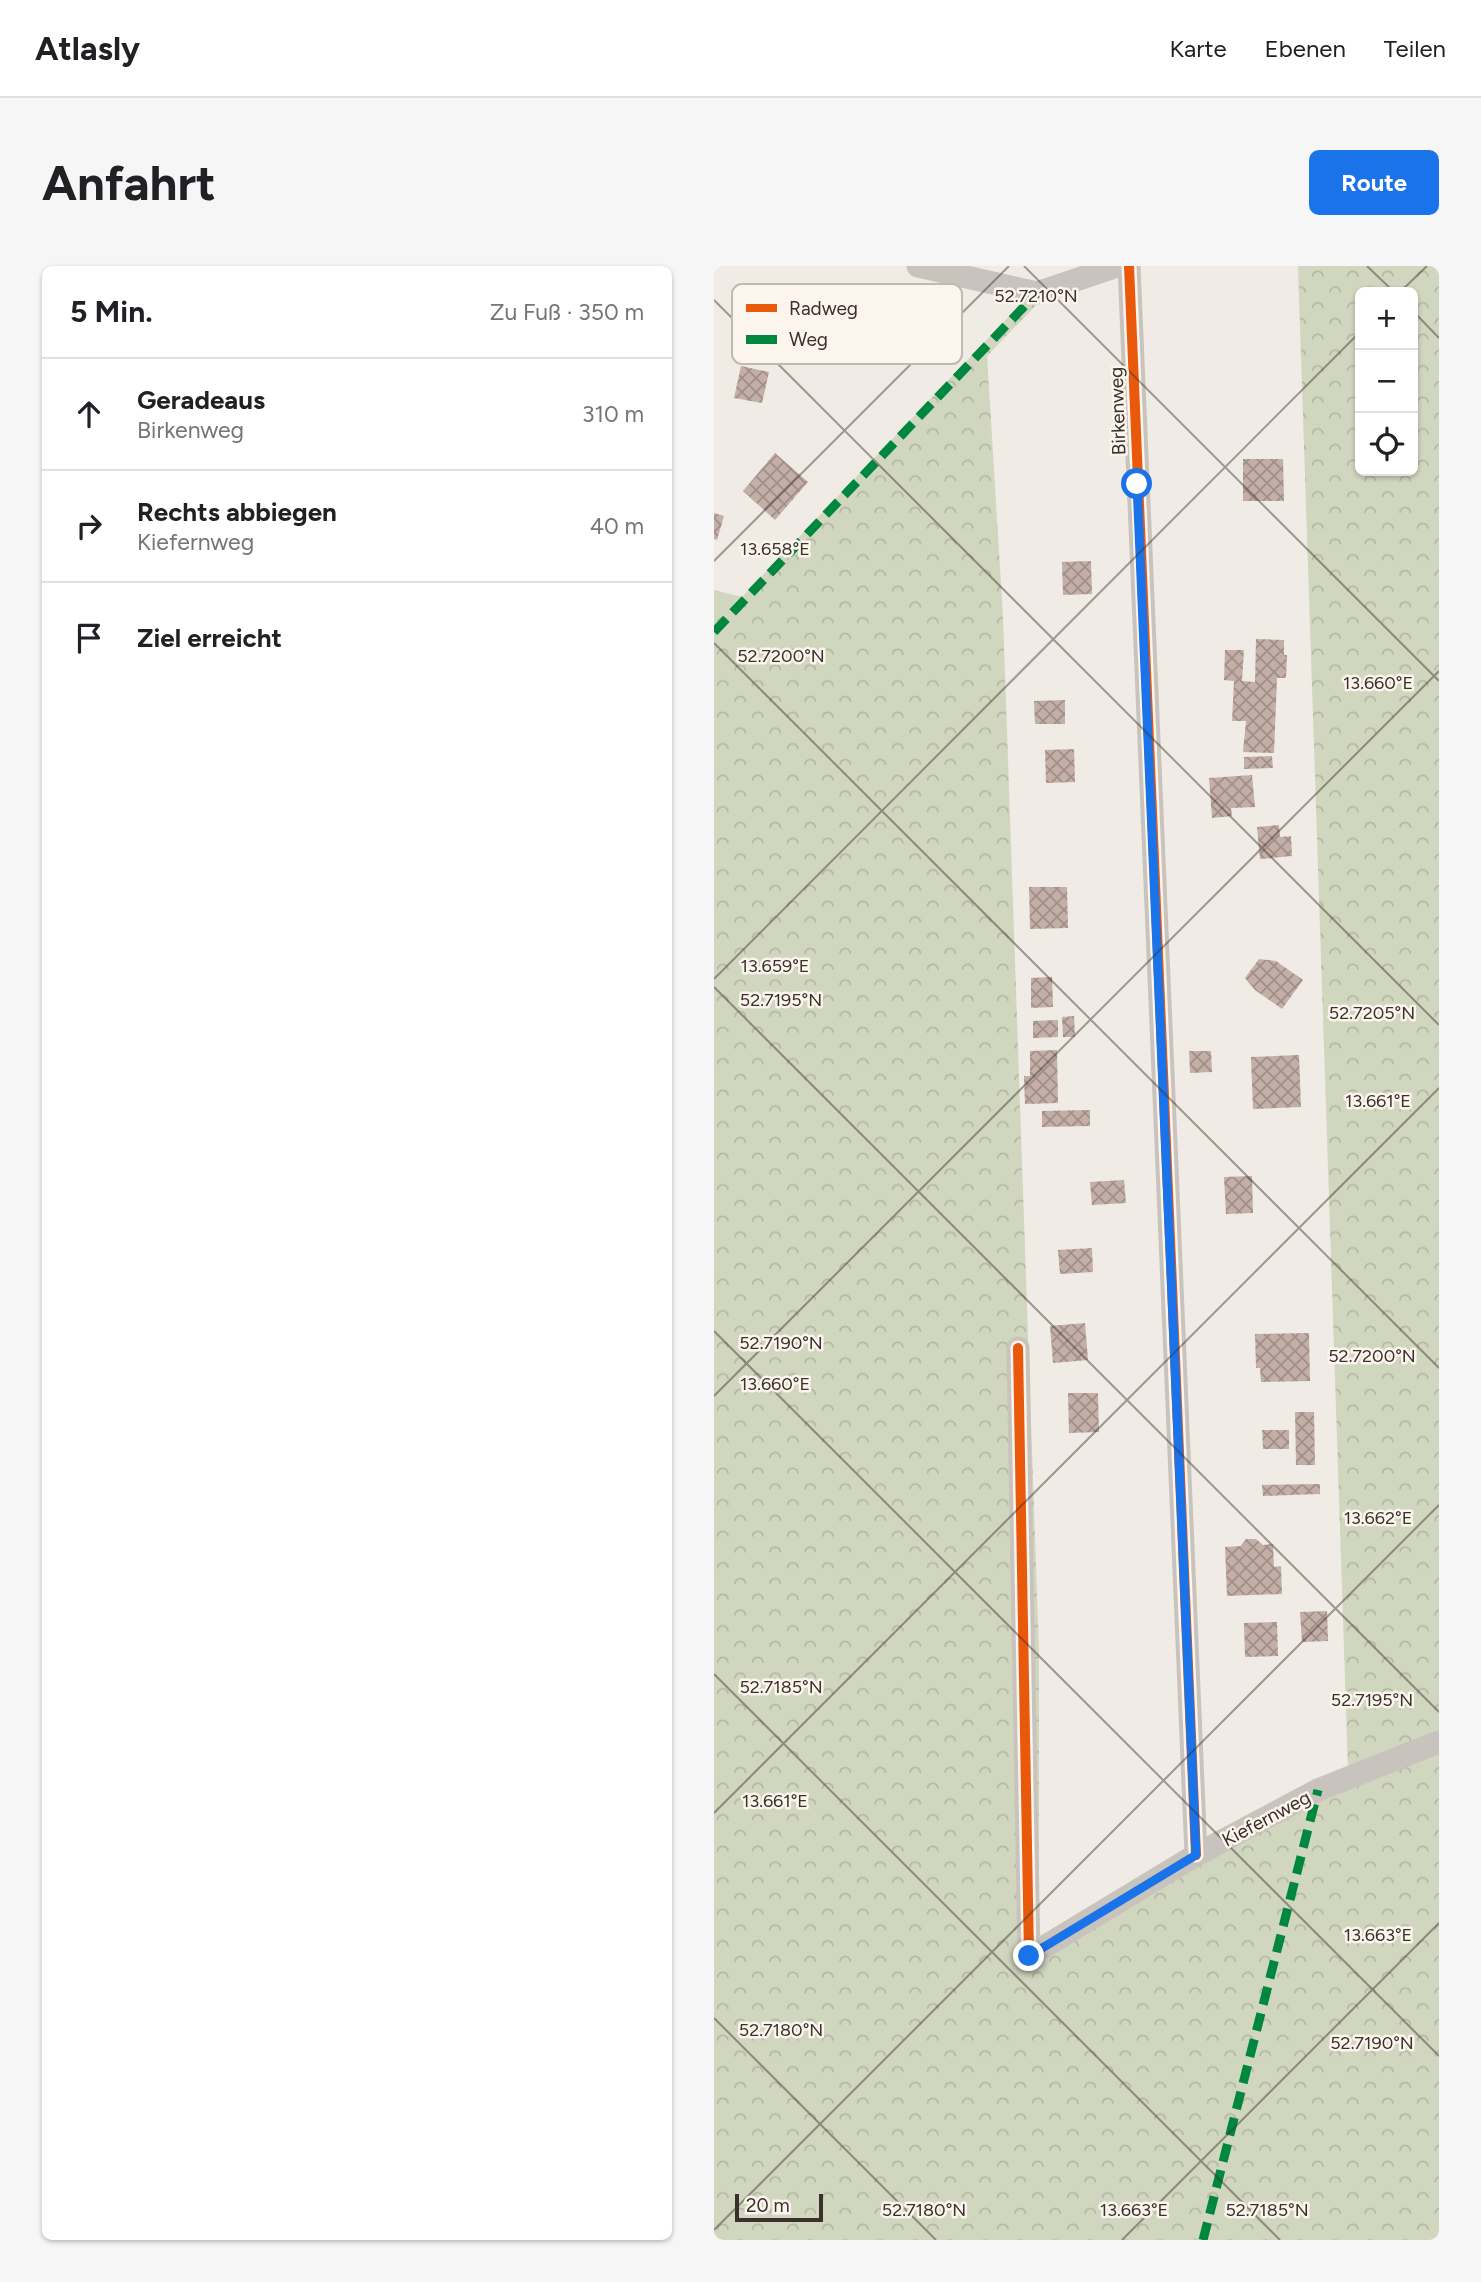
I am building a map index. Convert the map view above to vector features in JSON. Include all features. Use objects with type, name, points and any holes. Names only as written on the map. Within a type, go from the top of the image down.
[{"type":"street","points":[[918,266],[1037,293],[1117,266]]},
{"type":"street","name":"Birkenweg","points":[[1129,266],[1196,1855]]},
{"type":"street","name":"Kiefernweg","points":[[1018,1348],[1029,1956],[1196,1855],[1318,1790],[1439,1742]]},
{"type":"green space","points":[[1298,266],[1439,266],[1439,2240],[714,2240],[714,590],[742,597],[1038,286],[1041,300],[987,356],[1003,617],[1039,1651],[1039,1940],[1348,1769]]},
{"type":"building","points":[[741,366],[769,372],[762,403],[734,398]]},
{"type":"building","points":[[775,453],[808,482],[775,520],[743,491]]},
{"type":"building","points":[[1243,459],[1283,459],[1284,501],[1243,501]]},
{"type":"building","points":[[714,513],[724,516],[717,540],[714,539]]},
{"type":"building","points":[[1091,561],[1092,594],[1063,595],[1062,562]]},
{"type":"building","points":[[1256,639],[1284,640],[1284,655],[1287,655],[1286,678],[1277,678],[1274,753],[1243,752],[1246,721],[1232,721],[1234,681],[1224,680],[1225,650],[1244,650],[1242,681],[1255,682]]},
{"type":"building","points":[[1065,700],[1065,724],[1035,724],[1034,701]]},
{"type":"building","points":[[1074,749],[1075,782],[1046,783],[1045,750]]},
{"type":"building","points":[[1272,756],[1273,768],[1244,769],[1244,757]]},
{"type":"building","points":[[1252,775],[1255,807],[1231,808],[1232,816],[1212,818],[1209,778]]},
{"type":"building","points":[[1279,825],[1280,837],[1291,836],[1292,856],[1260,859],[1257,827]]},
{"type":"building","points":[[1029,887],[1067,887],[1068,928],[1030,929]]},
{"type":"building","points":[[1259,959],[1276,961],[1303,980],[1282,1009],[1255,990],[1245,978]]},
{"type":"building","points":[[1052,977],[1053,1007],[1031,1008],[1031,978]]},
{"type":"building","points":[[1074,1016],[1075,1037],[1063,1037],[1062,1017]]},
{"type":"building","points":[[1058,1020],[1058,1037],[1033,1038],[1033,1021]]},
{"type":"building","points":[[1057,1050],[1058,1103],[1025,1104],[1024,1076],[1030,1076],[1030,1051]]},
{"type":"building","points":[[1189,1051],[1211,1051],[1212,1072],[1190,1073]]},
{"type":"building","points":[[1299,1055],[1301,1107],[1253,1109],[1251,1057]]},
{"type":"building","points":[[1090,1110],[1090,1126],[1042,1127],[1042,1111]]},
{"type":"building","points":[[1252,1176],[1253,1213],[1226,1214],[1224,1177]]},
{"type":"building","points":[[1124,1180],[1126,1203],[1092,1205],[1090,1182]]},
{"type":"building","points":[[1092,1248],[1093,1272],[1060,1274],[1058,1250]]},
{"type":"building","points":[[1085,1323],[1088,1360],[1053,1363],[1050,1326]]},
{"type":"building","points":[[1309,1333],[1310,1381],[1261,1382],[1260,1368],[1256,1368],[1255,1334]]},
{"type":"building","points":[[1068,1393],[1098,1393],[1099,1432],[1069,1433]]},
{"type":"building","points":[[1295,1412],[1314,1412],[1315,1465],[1296,1465]]},
{"type":"building","points":[[1262,1430],[1289,1430],[1289,1449],[1263,1449]]},
{"type":"building","points":[[1320,1484],[1320,1494],[1263,1496],[1262,1485]]},
{"type":"building","points":[[1246,1539],[1256,1539],[1263,1545],[1273,1544],[1274,1567],[1281,1566],[1282,1594],[1227,1596],[1225,1547],[1241,1546]]},
{"type":"building","points":[[1327,1611],[1328,1641],[1302,1642],[1300,1612]]},
{"type":"building","points":[[1277,1622],[1278,1656],[1245,1657],[1244,1623]]},
{"type":"marked path","points":[[714,632],[1037,293]]},
{"type":"marked path","points":[[1203,2240],[1318,1790]]},
{"type":"cycle path","points":[[1129,266],[1196,1855]]},
{"type":"cycle path","points":[[1018,1348],[1029,1956]]},
{"type":"route","points":[[1029,1956],[1196,1855],[1137,484]]}]
